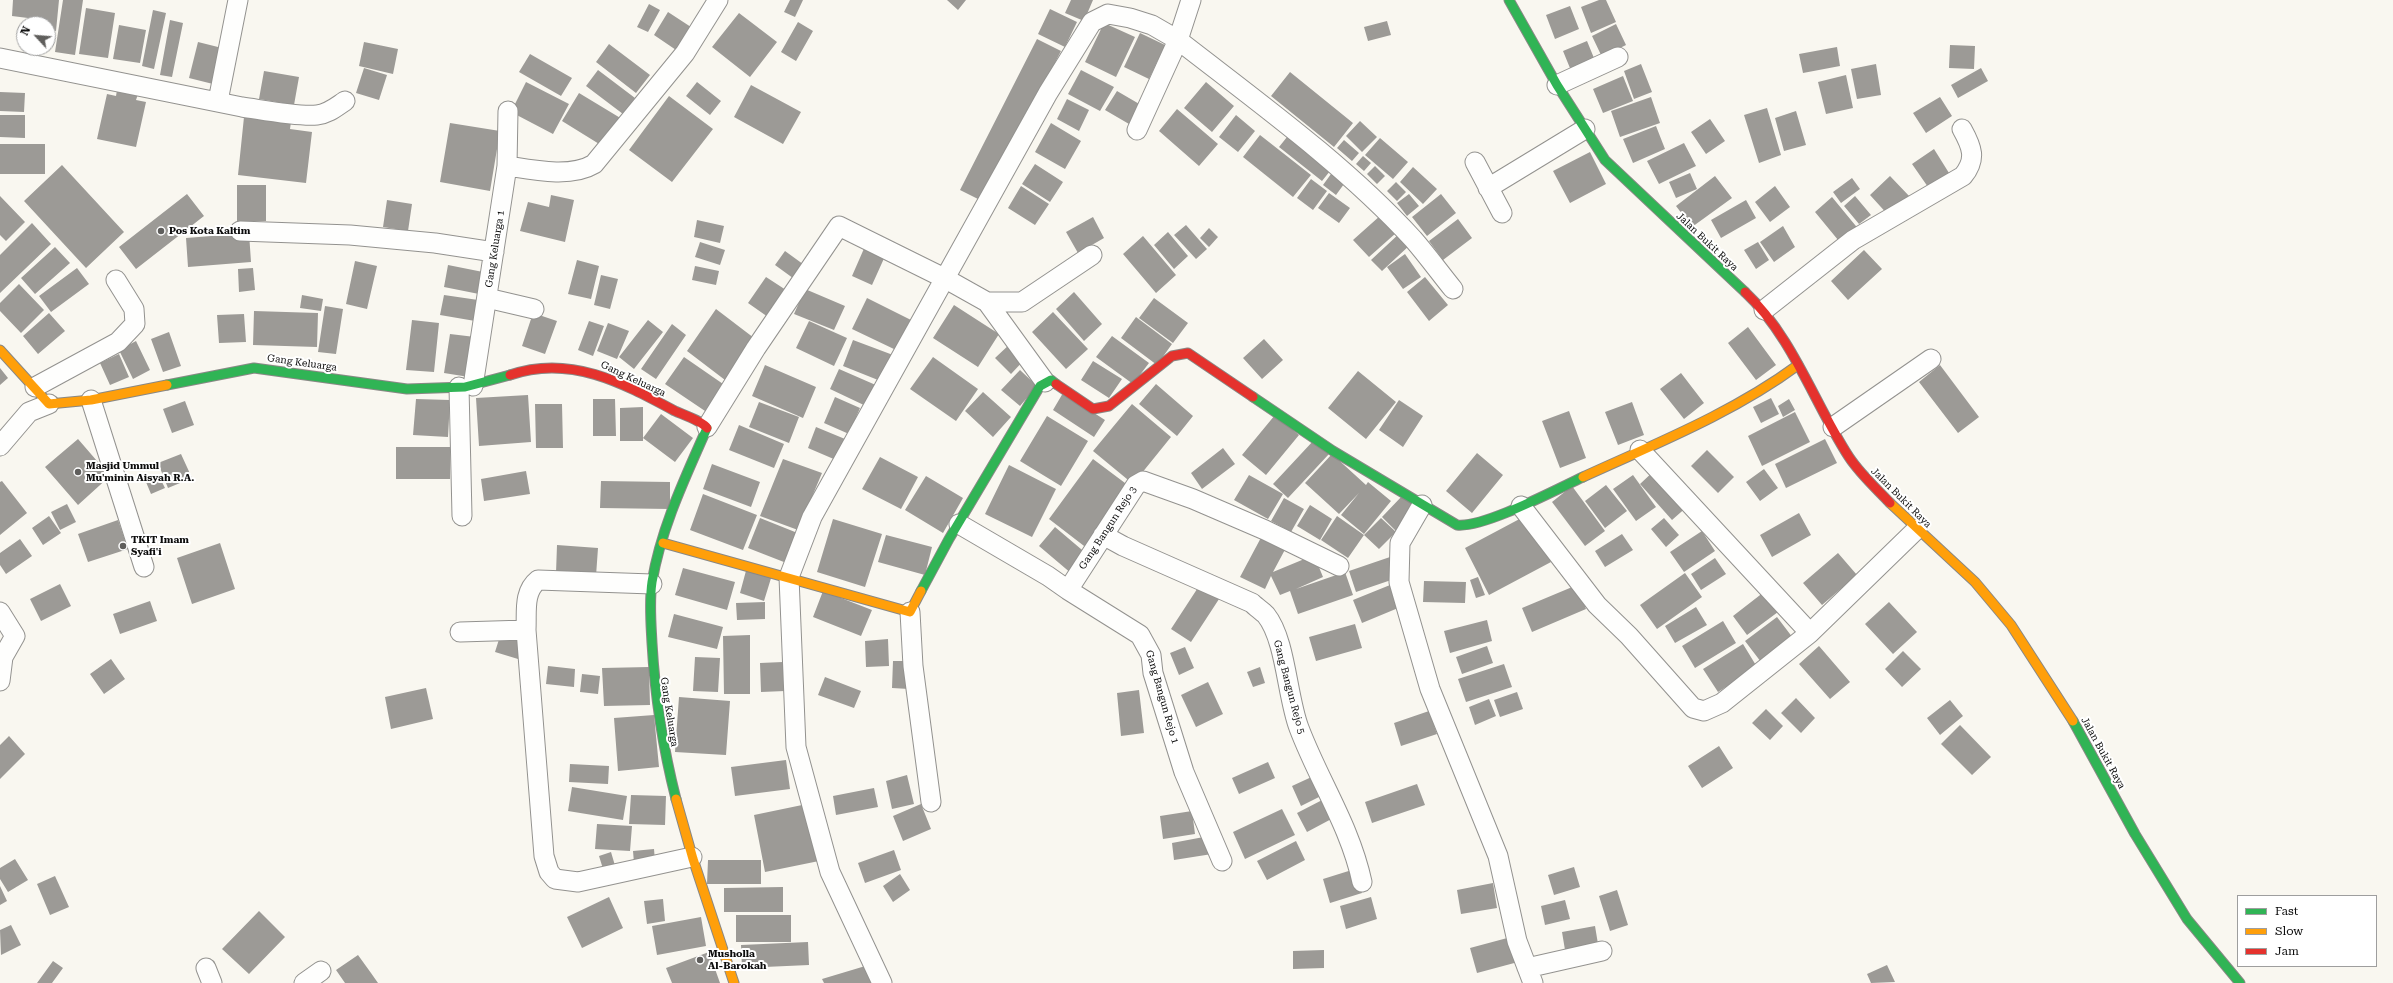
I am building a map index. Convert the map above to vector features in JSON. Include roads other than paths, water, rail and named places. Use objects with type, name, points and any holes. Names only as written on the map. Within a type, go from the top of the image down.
[{"type":"street","points":[[218,101],[238,0]]},
{"type":"street","points":[[507,166],[544,170],[578,171],[594,164],[685,53],[718,0]]},
{"type":"street","points":[[1137,130],[1178,40],[1191,0]]},
{"type":"street","name":"Jalan Bukit Raya","points":[[1509,0],[1557,85],[1605,160],[1619,175],[1764,310],[1798,365],[1848,457],[1862,476],[1975,582],[2011,625],[2072,720],[2135,834],[2187,919],[2240,983]]},
{"type":"street","points":[[882,983],[830,872],[796,747],[789,578],[812,517],[946,279],[1048,93],[1092,22],[1108,14],[1130,18],[1152,25],[1178,40],[1278,118],[1365,190],[1414,240],[1453,289]]},
{"type":"street","points":[[1557,85],[1618,57]]},
{"type":"street","points":[[0,58],[242,107],[317,115],[333,110],[345,101]]},
{"type":"street","name":"Gang Keluarga 1","points":[[462,516],[466,387],[487,298],[494,252],[507,166],[508,111]]},
{"type":"street","points":[[1488,188],[1585,129]]},
{"type":"street","points":[[1764,310],[1853,240],[1963,176],[1968,170],[1973,156],[1972,150],[1962,129]]},
{"type":"street","points":[[1475,162],[1502,214]]},
{"type":"street","points":[[707,427],[756,348],[839,226],[946,279],[987,302],[1045,382]]},
{"type":"street","points":[[240,231],[350,235],[435,243],[494,252]]},
{"type":"street","points":[[987,302],[1022,302],[1092,255]]},
{"type":"street","points":[[35,387],[118,342],[135,324],[134,310],[116,280]]},
{"type":"street","points":[[487,298],[534,309]]},
{"type":"street","points":[[0,350],[49,404],[29,412],[0,446]]},
{"type":"street","points":[[931,802],[913,666],[910,612],[949,539],[960,524],[1040,386],[1045,382],[1050,380],[1087,405],[1094,409],[1100,409],[1110,406],[1172,356],[1188,353],[1333,451],[1457,526],[1467,526],[1521,506],[1695,425],[1779,379],[1798,365]]},
{"type":"street","points":[[1833,427],[1931,359]]},
{"type":"street","name":"Gang Keluarga","points":[[49,404],[91,400],[254,368],[407,389],[466,387],[538,367],[582,369],[606,377],[707,427],[681,484],[652,584],[653,685],[660,731],[692,857],[734,983]]},
{"type":"street","points":[[91,400],[144,567]]},
{"type":"street","points":[[1640,450],[1810,633]]},
{"type":"street","name":"Gang Bangun Rejo 3","points":[[1068,590],[1136,485],[1143,481],[1193,499],[1251,524],[1339,566]]},
{"type":"street","points":[[1422,505],[1400,543],[1398,582],[1430,689],[1498,856],[1518,941],[1530,976],[1602,951]]},
{"type":"street","points":[[1521,506],[1597,605],[1629,636],[1693,708],[1704,711],[1722,703],[1810,633],[1917,529]]},
{"type":"street","points":[[960,524],[1048,576],[1068,590]]},
{"type":"street","name":"Gang Bangun Rejo 5","points":[[1103,535],[1129,549],[1252,603],[1266,615],[1276,636],[1298,728],[1343,822],[1357,858],[1362,882]]},
{"type":"street","points":[[663,543],[910,612]]},
{"type":"street","points":[[652,584],[538,580],[532,585],[527,594],[526,630],[544,856],[549,872],[555,879],[578,882],[692,857]]},
{"type":"street","name":"Gang Bangun Rejo 1","points":[[1068,590],[1140,635],[1147,644],[1153,673],[1184,772],[1222,861]]},
{"type":"street","points":[[0,612],[15,636],[3,657],[0,681]]},
{"type":"street","points":[[460,632],[526,630]]},
{"type":"street","points":[[304,983],[321,971]]},
{"type":"place","name":"Pos Kota Kaltim","points":[[161,231]]},
{"type":"place","name":"Masjid Ummul Mu'minin Aisyah R.A.","points":[[78,472]]},
{"type":"place","name":"TKIT Imam Syafi'i","points":[[123,546]]},
{"type":"place","name":"Musholla Al-Barokah","points":[[700,960]]}]
